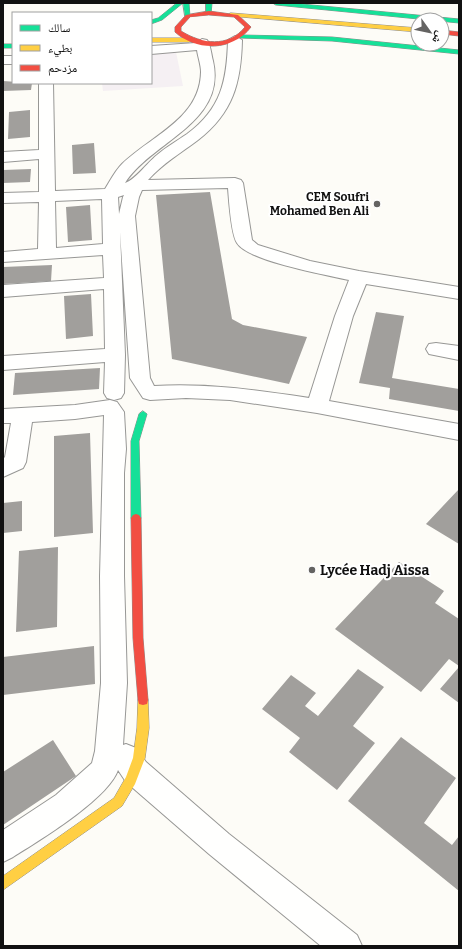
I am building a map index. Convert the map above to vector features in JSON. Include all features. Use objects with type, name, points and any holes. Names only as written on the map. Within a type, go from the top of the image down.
[{"type":"main road","points":[[152,22],[160,18],[180,3]]},
{"type":"main road","points":[[186,3],[186,18],[178,26],[178,32],[198,43]]},
{"type":"main road","points":[[209,3],[209,13]]},
{"type":"main road","points":[[276,3],[459,20]]},
{"type":"main road","points":[[152,26],[209,13],[410,29]]},
{"type":"main road","points":[[152,40],[225,43],[238,38],[247,32],[248,27],[246,22],[231,15]]},
{"type":"main road","points":[[238,38],[332,39],[459,52]]},
{"type":"main road","points":[[3,884],[118,802],[128,789],[136,772],[142,741],[143,721],[138,638],[135,441],[143,414]]},
{"type":"street","points":[[113,404],[124,417],[143,414],[153,402],[140,378],[127,216],[128,202],[135,185],[148,169],[211,121],[220,110],[226,96],[233,69],[238,38]]},
{"type":"street","points":[[3,847],[66,805],[104,770],[110,751],[114,683],[112,576],[113,473],[115,449],[113,404],[115,355],[110,194],[127,168],[197,109],[204,97],[208,70],[198,43],[152,50]]},
{"type":"street","points":[[46,84],[46,154],[48,196],[47,253]]},
{"type":"street","points":[[3,157],[46,154]]},
{"type":"street","points":[[3,198],[110,194],[135,185],[235,183],[244,241],[252,249],[307,266],[358,277],[459,293]]},
{"type":"street","points":[[3,256],[112,249]]},
{"type":"street","points":[[317,406],[344,316],[358,277]]},
{"type":"street","points":[[3,292],[112,283]]},
{"type":"street","points":[[436,349],[459,353]]},
{"type":"street","points":[[3,363],[115,355]]},
{"type":"street","points":[[113,404],[120,389],[133,386],[148,391],[208,391],[317,406],[459,432]]},
{"type":"street","points":[[3,469],[15,462],[18,451],[13,415],[76,412],[113,404]]},
{"type":"street","points":[[110,733],[136,772],[219,844],[346,946]]},
{"type":"shaded area","points":[[176,52],[183,86],[103,91],[102,84],[152,84],[152,53]]},
{"type":"building","points":[[3,81],[12,82],[12,84],[32,84],[31,90],[3,91]]},
{"type":"building","points":[[30,110],[30,137],[8,139],[9,112]]},
{"type":"building","points":[[94,143],[96,173],[73,174],[72,145]]},
{"type":"building","points":[[31,169],[30,182],[3,183],[3,170]]},
{"type":"building","points":[[210,192],[232,319],[243,325],[307,337],[289,384],[172,359],[156,195]]},
{"type":"building","points":[[90,205],[92,240],[68,242],[66,207]]},
{"type":"building","points":[[52,265],[51,281],[3,284],[3,267]]},
{"type":"building","points":[[91,294],[93,336],[66,339],[64,296]]},
{"type":"building","points":[[376,312],[404,316],[392,378],[459,389],[459,411],[389,399],[390,388],[359,383]]},
{"type":"building","points":[[100,368],[99,389],[13,395],[15,373]]},
{"type":"building","points":[[90,433],[93,533],[54,537],[54,436]]},
{"type":"building","points":[[459,489],[459,544],[426,524]]},
{"type":"building","points":[[22,501],[22,531],[3,533],[3,503]]},
{"type":"building","points":[[58,547],[57,627],[16,632],[19,551]]},
{"type":"building","points":[[399,562],[444,591],[435,603],[459,619],[459,666],[449,659],[421,692],[335,629]]},
{"type":"building","points":[[94,646],[95,684],[3,695],[3,657]]},
{"type":"building","points":[[459,667],[459,703],[440,689]]},
{"type":"building","points":[[358,669],[384,687],[353,726],[375,743],[337,790],[289,752],[300,738],[262,709],[291,675],[316,693],[305,706],[318,716]]},
{"type":"building","points":[[401,737],[456,778],[424,823],[452,845],[459,836],[459,891],[348,801]]},
{"type":"building","points":[[53,740],[76,776],[3,825],[3,772]]},
{"type":"traffic: fast","points":[[152,22],[160,19],[180,3]]},
{"type":"traffic: fast","points":[[186,3],[188,16]]},
{"type":"traffic: fast","points":[[209,3],[209,13]]},
{"type":"traffic: fast","points":[[276,3],[459,21]]},
{"type":"traffic: fast","points":[[242,37],[332,39],[459,52]]},
{"type":"traffic: fast","points":[[3,46],[12,46]]},
{"type":"traffic: fast","points":[[136,518],[135,441],[143,414]]},
{"type":"traffic: slow","points":[[231,15],[410,29]]},
{"type":"traffic: slow","points":[[152,40],[189,40]]},
{"type":"traffic: slow","points":[[3,884],[118,802],[131,780],[139,758],[143,728],[143,700]]},
{"type":"traffic: jam","points":[[209,13],[236,16],[248,27],[242,35],[234,40],[215,44],[195,41],[178,32],[178,27],[188,16],[209,13]]},
{"type":"traffic: jam","points":[[450,33],[459,34]]},
{"type":"traffic: jam","points":[[136,518],[138,638],[143,700]]},
{"type":"place","name":"CEM Soufri Mohamed Ben Ali","points":[[377,204]]},
{"type":"place","name":"Lycée Hadj Aissa","points":[[312,570]]}]
